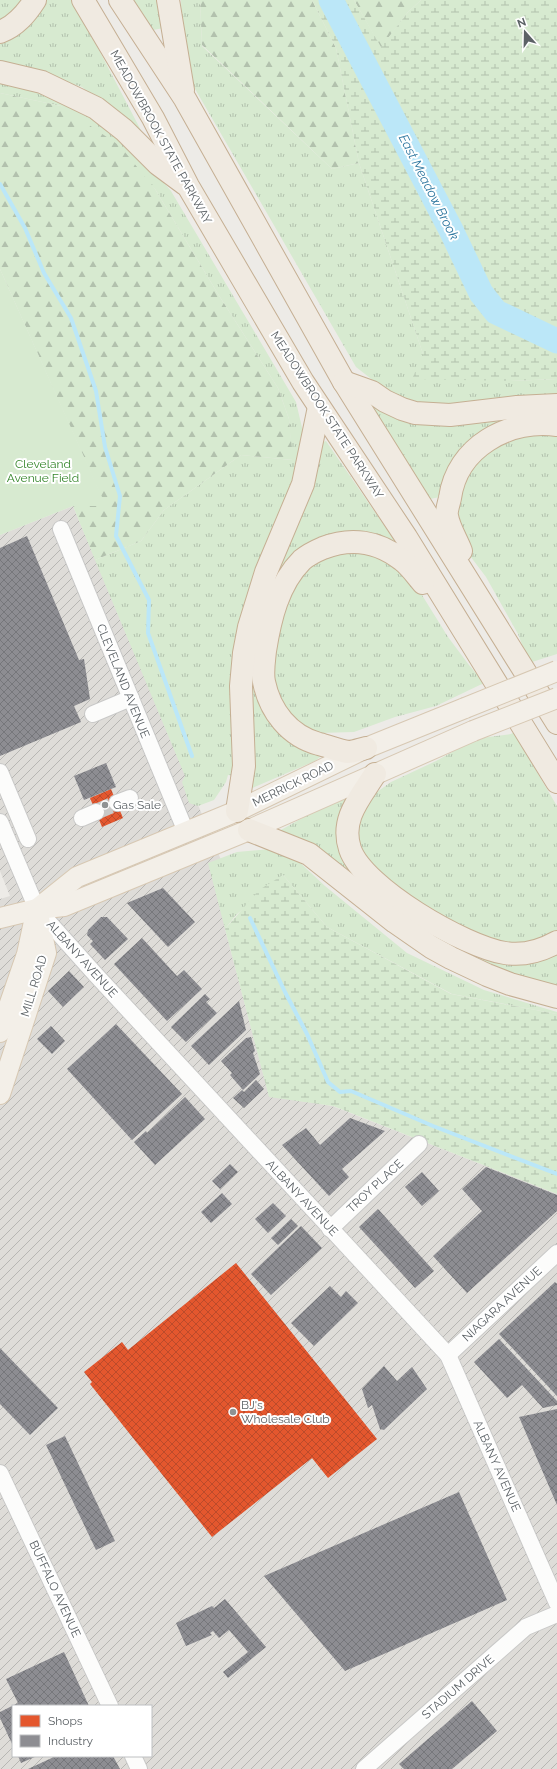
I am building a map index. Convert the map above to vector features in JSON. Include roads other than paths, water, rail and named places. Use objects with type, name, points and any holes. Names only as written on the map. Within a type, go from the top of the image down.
[{"type":"highway","points":[[0,32],[23,17],[35,0]]},
{"type":"highway","name":"MEADOWBROOK STATE PARKWAY","points":[[83,0],[153,118],[188,186],[319,407],[406,537],[557,782]]},
{"type":"highway","points":[[120,0],[185,99],[344,382],[557,722]]},
{"type":"highway","points":[[168,0],[185,99]]},
{"type":"highway","points":[[0,72],[42,82],[96,108],[124,130],[158,164],[188,186]]},
{"type":"highway","points":[[344,382],[372,392],[384,401],[415,413],[450,415],[517,407],[557,405]]},
{"type":"highway","points":[[237,811],[244,766],[241,686],[244,653],[249,627],[266,572],[303,484],[319,407]]},
{"type":"highway","points":[[483,606],[447,516],[451,485],[464,460],[480,445],[497,434],[517,427],[557,425]]},
{"type":"highway","points":[[366,748],[349,752],[312,742],[292,731],[278,717],[271,703],[264,680],[267,638],[275,605],[287,578],[302,560],[316,551],[335,543],[349,541],[366,542],[378,546],[403,560],[458,623]]},
{"type":"highway","points":[[374,774],[350,813],[347,827],[350,848],[358,864],[387,892],[422,917],[484,948],[505,953],[528,953],[545,948],[557,942]]},
{"type":"highway","points":[[249,830],[309,854],[395,922],[431,947],[451,958],[504,981],[557,997]]},
{"type":"main road","name":"MERRICK ROAD","points":[[37,909],[77,877],[237,811],[366,748],[557,671]]},
{"type":"main road","name":"MERRICK ROAD","points":[[0,918],[37,909],[64,906],[249,830],[473,731],[557,698]]},
{"type":"main road","name":"MILL ROAD","points":[[0,1032],[27,954],[37,909]]},
{"type":"main road","name":"MILL ROAD","points":[[0,1094],[46,953],[37,909]]},
{"type":"street","name":"CLEVELAND AVENUE","points":[[61,529],[186,832]]},
{"type":"street","points":[[93,714],[130,698]]},
{"type":"street","points":[[0,772],[28,839]]},
{"type":"street","name":"ALBANY AVENUE","points":[[0,822],[37,909],[88,967],[448,1355],[557,1603]]},
{"type":"street","name":"TROY PLACE","points":[[330,1228],[419,1144]]},
{"type":"street","name":"NIAGARA AVENUE","points":[[448,1355],[557,1253]]},
{"type":"street","name":"BUFFALO AVENUE","points":[[0,1473],[110,1705]]},
{"type":"street","name":"STADIUM DRIVE","points":[[364,1769],[526,1627],[557,1614]]},
{"type":"street","points":[[133,1757],[139,1769]]},
{"type":"waterway","name":"East Meadow Brook","points":[[331,0],[451,230],[481,293],[496,312],[557,341]]},
{"type":"waterway","points":[[0,184],[25,228],[44,273],[71,318],[96,391],[105,447],[120,496],[116,536],[149,600],[148,633],[192,756]]},
{"type":"waterway","points":[[250,918],[285,992],[307,1034],[328,1082],[340,1092],[351,1091],[433,1126],[557,1174]]},
{"type":"tunnel","points":[[96,812],[117,803]]},
{"type":"place","name":"Gas Sale","points":[[105,805]]},
{"type":"place","name":"BJ's Wholesale Club","points":[[233,1412]]},
{"type":"park label","name":"Cleveland Avenue Field","points":[[43,471]]}]
